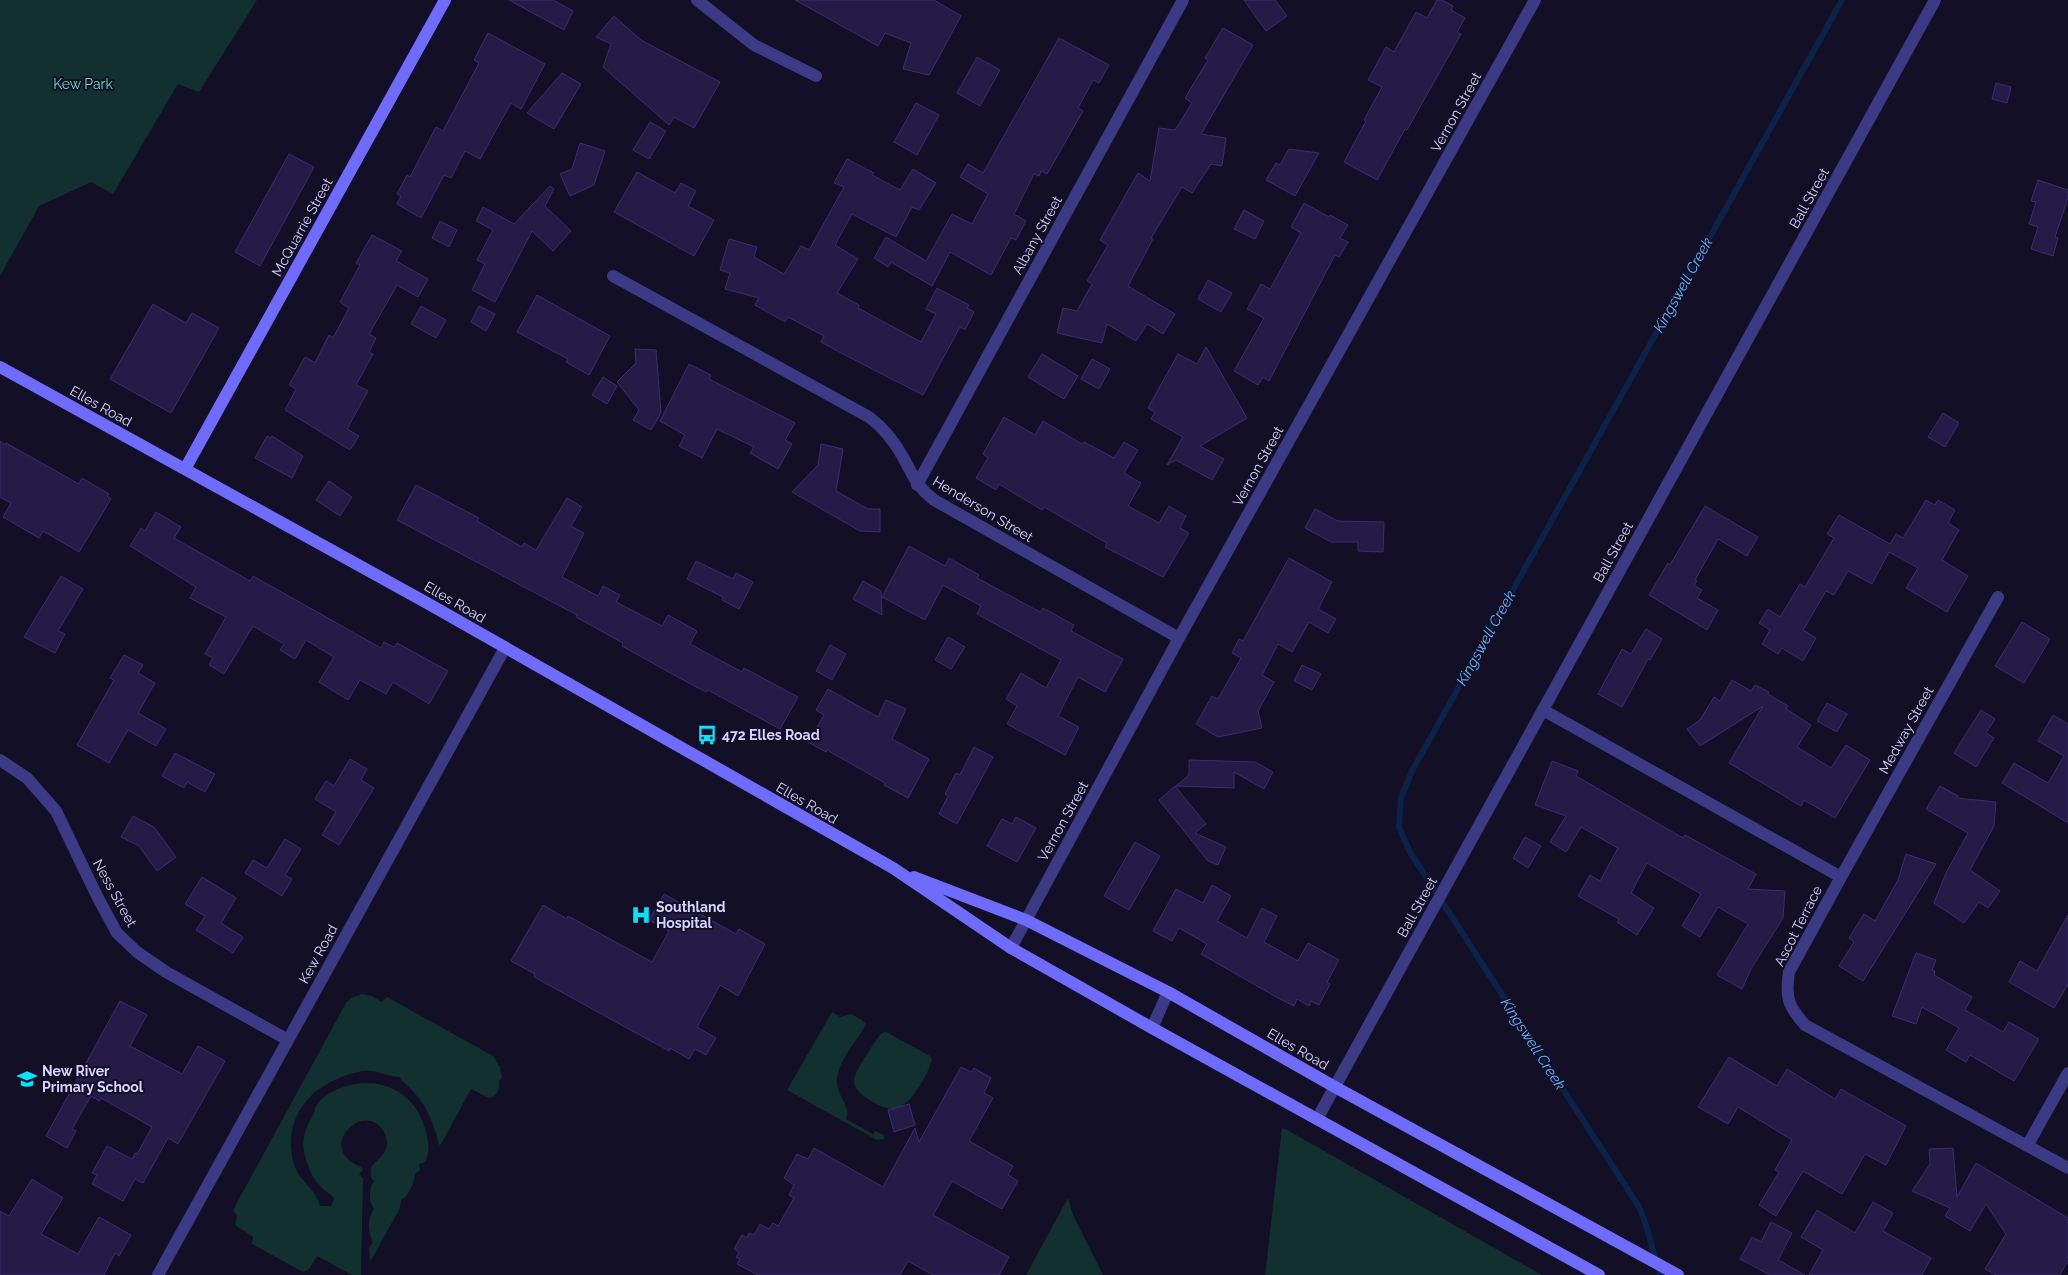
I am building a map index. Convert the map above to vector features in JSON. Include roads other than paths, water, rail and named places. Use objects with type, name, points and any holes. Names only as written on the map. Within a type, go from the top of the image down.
[{"type":"main road","name":"McQuarrie Street","points":[[185,469],[445,0]]},
{"type":"main road","name":"Elles Road","points":[[0,367],[185,469],[893,868],[1011,948],[1599,1275]]},
{"type":"main road","name":"Elles Road","points":[[893,868],[1026,920],[1168,992],[1335,1087],[1672,1272]]},
{"type":"street","points":[[697,0],[754,45],[816,76]]},
{"type":"street","name":"Albany Street","points":[[917,485],[1182,0]]},
{"type":"street","name":"Vernon Street","points":[[1011,948],[1179,638],[1535,0]]},
{"type":"street","name":"Ball Street","points":[[1317,1119],[1935,0]]},
{"type":"street","name":"Henderson Street","points":[[613,276],[869,417],[882,426],[917,485],[934,500],[958,516],[1179,638]]},
{"type":"street","name":"Medway Street","points":[[1841,877],[1998,596]]},
{"type":"street","name":"Kew Road","points":[[158,1275],[504,648]]},
{"type":"street","name":"Ascot Terrace","points":[[1543,710],[1841,877],[1789,972],[1788,1000],[1795,1014],[1805,1025],[2068,1168]]},
{"type":"street","name":"Ness Street","points":[[0,760],[27,778],[56,811],[117,933],[137,952],[166,972],[288,1040]]},
{"type":"street","points":[[1152,1028],[1168,992]]},
{"type":"street","points":[[2027,1146],[2068,1073]]},
{"type":"waterway","name":"Kingswell Creek","points":[[1660,1275],[1639,1207],[1410,852],[1399,827],[1401,798],[1412,771],[1842,0]]},
{"type":"place","name":"472 Elles Road","points":[[707,735]]},
{"type":"place","name":"Southland Hospital","points":[[641,915]]},
{"type":"place","name":"New River Primary School","points":[[27,1079]]},
{"type":"park label","name":"Kew Park","points":[[83,84]]}]
